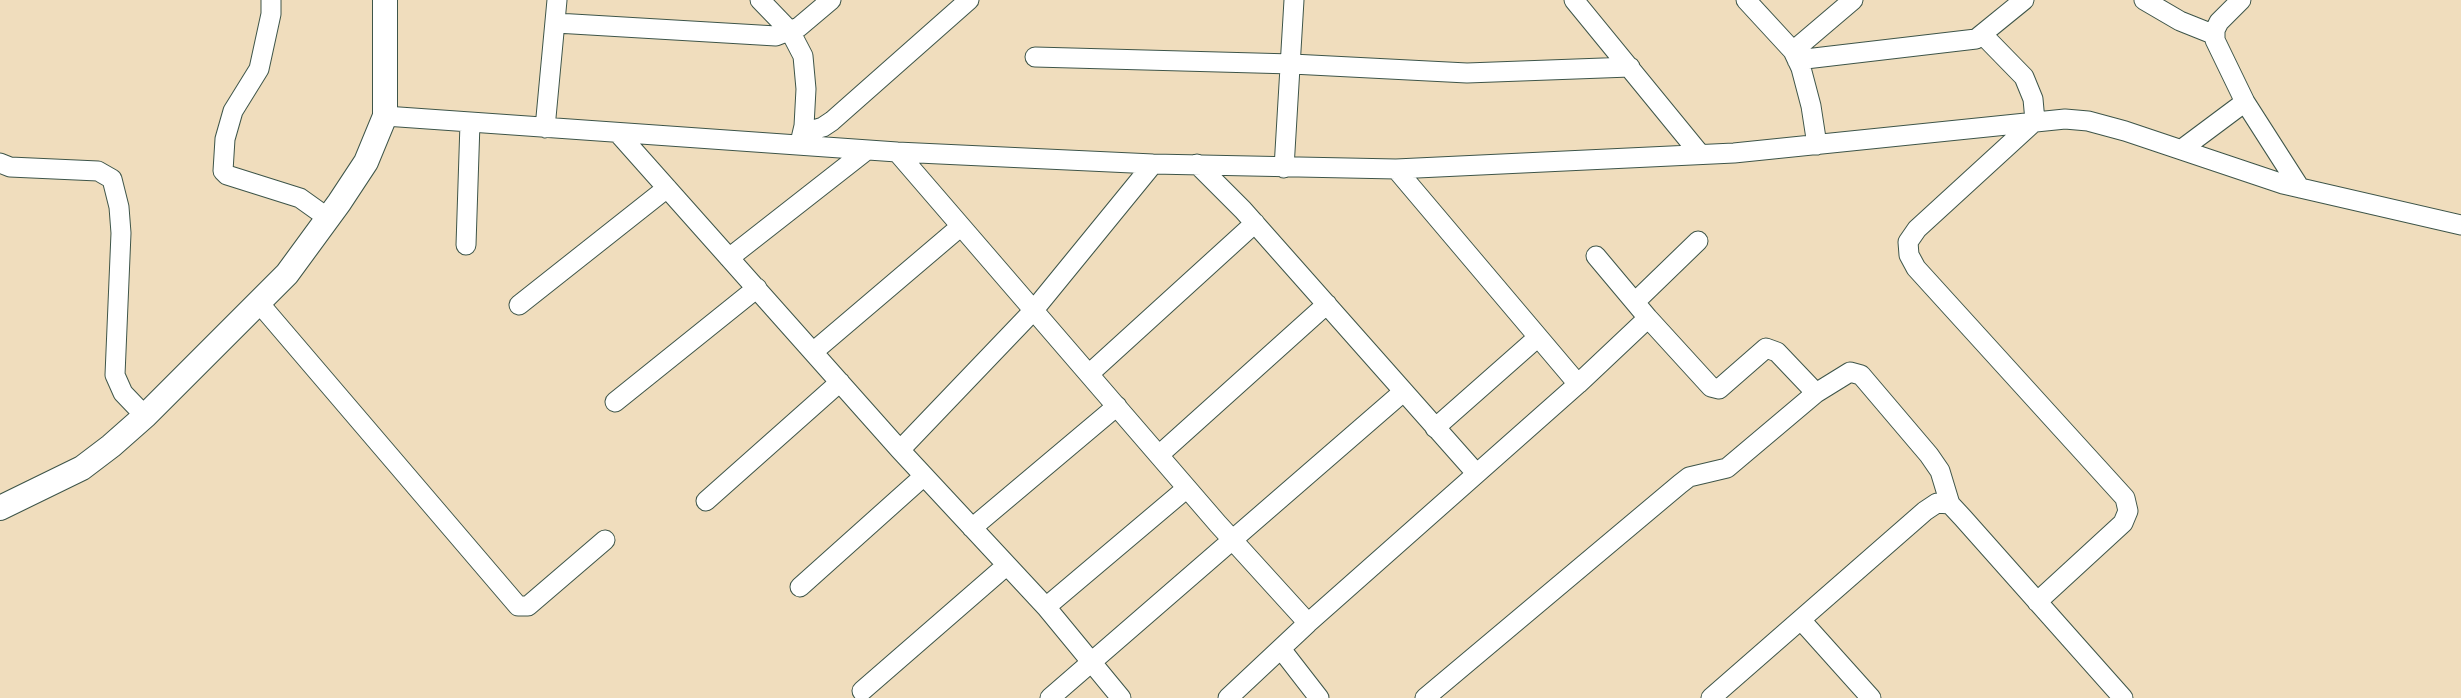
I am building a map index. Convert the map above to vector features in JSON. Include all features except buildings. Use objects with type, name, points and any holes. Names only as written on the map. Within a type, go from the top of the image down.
[{"type":"street","points":[[271,0],[269,22],[259,69],[236,102],[225,139],[223,170],[227,175],[300,198],[328,218]]},
{"type":"street","points":[[0,508],[82,468],[145,416],[287,274],[366,162],[385,116],[386,0]]},
{"type":"street","points":[[545,128],[557,0]]},
{"type":"street","points":[[760,0],[790,31],[803,56],[806,89],[801,139]]},
{"type":"street","points":[[556,23],[764,37],[790,31],[809,20],[831,0]]},
{"type":"street","points":[[801,139],[832,121],[969,0]]},
{"type":"street","points":[[1284,168],[1292,64],[1294,0]]},
{"type":"street","points":[[1574,0],[1700,154]]},
{"type":"street","points":[[1746,0],[1795,56],[1805,78],[1817,145]]},
{"type":"street","points":[[1795,56],[1853,0]]},
{"type":"street","points":[[1795,56],[1966,41],[1983,35],[2024,0]]},
{"type":"street","points":[[2144,0],[2180,22],[2215,35]]},
{"type":"street","points":[[2241,0],[2219,22],[2215,35],[2219,50],[2245,102],[2300,188]]},
{"type":"street","points":[[1983,35],[2024,77],[2033,99],[2035,121]]},
{"type":"street","points":[[1036,57],[1292,64],[1467,72],[1630,67]]},
{"type":"street","points":[[2182,149],[2245,102]]},
{"type":"street","points":[[385,116],[618,133],[801,139],[867,150],[897,152],[1284,168],[1396,168],[1700,154],[1817,145],[2064,119],[2088,121],[2182,149],[2300,188],[2461,225]]},
{"type":"street","points":[[2035,121],[1917,229],[1908,242],[1909,255],[1916,268],[2125,498],[2128,511],[2123,523],[2037,602]]},
{"type":"street","points":[[466,245],[470,122]]},
{"type":"street","points":[[618,133],[900,450],[1046,607],[1120,698]]},
{"type":"street","points":[[730,258],[867,150]]},
{"type":"street","points":[[897,152],[1187,488],[1308,623]]},
{"type":"street","points":[[0,163],[10,167],[98,171],[112,179],[119,207],[121,233],[115,375],[123,393],[145,416]]},
{"type":"street","points":[[900,450],[1033,311],[1153,164]]},
{"type":"street","points":[[1197,164],[1255,223],[1476,473]]},
{"type":"street","points":[[1396,168],[1537,338],[1578,384]]},
{"type":"street","points":[[519,304],[667,188]]},
{"type":"street","points":[[1089,374],[1255,223]]},
{"type":"street","points":[[813,352],[960,227]]},
{"type":"street","points":[[1635,302],[1698,241]]},
{"type":"street","points":[[1596,256],[1648,318],[1715,389],[1723,387],[1766,348],[1777,352],[1816,393]]},
{"type":"street","points":[[614,402],[757,288]]},
{"type":"street","points":[[259,303],[518,606],[528,606],[605,540]]},
{"type":"street","points":[[1159,455],[1328,304]]},
{"type":"street","points":[[1228,698],[1308,623],[1578,384],[1648,318]]},
{"type":"street","points":[[1435,428],[1537,338]]},
{"type":"street","points":[[1425,698],[1689,477],[1727,468],[1816,393],[1850,372],[1861,375],[1929,455],[1940,471],[1950,504],[2124,698]]},
{"type":"street","points":[[706,501],[840,382]]},
{"type":"street","points":[[1050,698],[1403,392]]},
{"type":"street","points":[[972,528],[1117,406]]},
{"type":"street","points":[[800,587],[924,476]]},
{"type":"street","points":[[1046,607],[1187,488]]},
{"type":"street","points":[[1711,698],[1924,510],[1937,503],[1950,504]]},
{"type":"street","points":[[862,691],[1007,565]]},
{"type":"street","points":[[1801,620],[1871,698]]},
{"type":"street","points":[[1281,649],[1319,698]]}]
